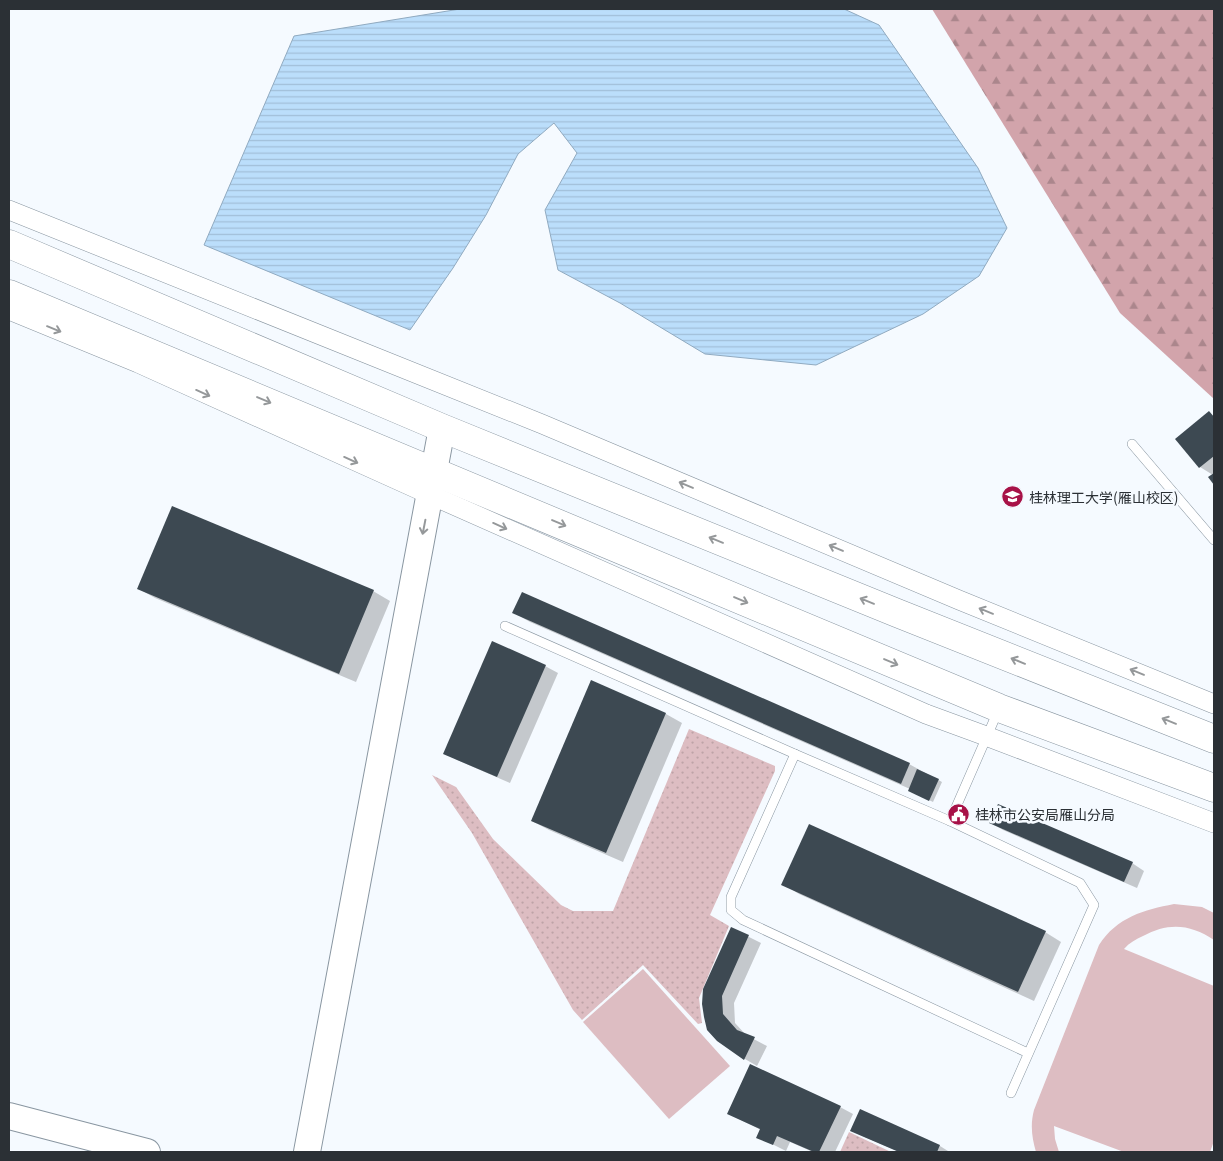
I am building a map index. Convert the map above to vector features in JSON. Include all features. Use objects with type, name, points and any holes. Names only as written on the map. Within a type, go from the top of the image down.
[{"type":"main road","points":[[9,244],[450,431],[906,617],[1214,738]]},
{"type":"main road","points":[[9,294],[440,487],[999,708],[1214,788]]},
{"type":"street","points":[[9,210],[542,424],[960,600],[1214,704]]},
{"type":"street","points":[[9,310],[440,487],[926,714],[1214,823]]},
{"type":"street","points":[[322,1152],[450,431]]},
{"type":"street","points":[[307,1152],[440,487]]},
{"type":"street","points":[[9,1116],[147,1152]]},
{"type":"lane","points":[[1132,444],[1214,540]]},
{"type":"lane","points":[[505,626],[950,821],[1080,883],[1094,905],[1011,1093]]},
{"type":"lane","points":[[950,821],[999,708]]},
{"type":"lane","points":[[796,754],[730,897],[731,910],[743,920],[1028,1053]]},
{"type":"shaded area","points":[[689,729],[775,766],[775,771],[710,915],[729,926],[699,998],[702,1023],[698,1024],[643,965],[582,1020],[573,1010],[472,833],[432,775],[456,787],[493,839],[561,905],[573,911],[613,911]]},
{"type":"shaded area","points":[[1174,904],[1202,907],[1214,913],[1214,940],[1188,928],[1170,927],[1152,931],[1133,941],[1124,949],[1214,986],[1214,1141],[1210,1152],[1124,1152],[1054,1126],[1059,1152],[1036,1152],[1032,1131],[1034,1110],[1099,945],[1106,935],[1132,916]]},
{"type":"shaded area","points":[[643,969],[730,1066],[669,1119],[583,1022]]},
{"type":"shaded area","points":[[849,1132],[891,1152],[840,1152]]},
{"type":"green space","points":[[932,9],[1214,9],[1214,399],[1120,313]]},
{"type":"water","points":[[460,9],[844,9],[879,25],[978,168],[1007,228],[979,276],[923,314],[816,365],[705,354],[620,303],[558,270],[545,210],[577,153],[554,123],[518,154],[486,215],[453,268],[410,330],[204,245],[294,36]]},
{"type":"building","points":[[1209,411],[1214,417],[1214,456],[1199,468],[1175,439]]},
{"type":"building","points":[[1214,473],[1214,485],[1208,477]]},
{"type":"building","points":[[172,506],[374,590],[339,674],[137,589]]},
{"type":"building","points":[[522,592],[910,763],[901,784],[512,613]]},
{"type":"building","points":[[492,641],[546,665],[497,777],[443,754]]},
{"type":"building","points":[[591,680],[666,713],[606,853],[531,821]]},
{"type":"building","points":[[917,769],[939,779],[929,801],[908,791]]},
{"type":"building","points":[[998,804],[1133,862],[1124,882],[989,823]]},
{"type":"building","points":[[809,824],[1046,931],[1018,992],[781,885]]},
{"type":"building","points":[[731,927],[749,935],[722,996],[723,1014],[737,1030],[755,1037],[744,1060],[717,1041],[707,1030],[702,1004],[703,989]]},
{"type":"building","points":[[750,1064],[841,1106],[819,1152],[814,1152],[777,1136],[773,1145],[756,1138],[760,1129],[727,1114]]},
{"type":"building","points":[[860,1109],[940,1145],[937,1152],[899,1152],[850,1131]]},
{"type":"place","name":"桂林理工大学(雁山校区)","points":[[1013,497]]},
{"type":"place","name":"桂林市公安局雁山分局","points":[[959,814]]}]
